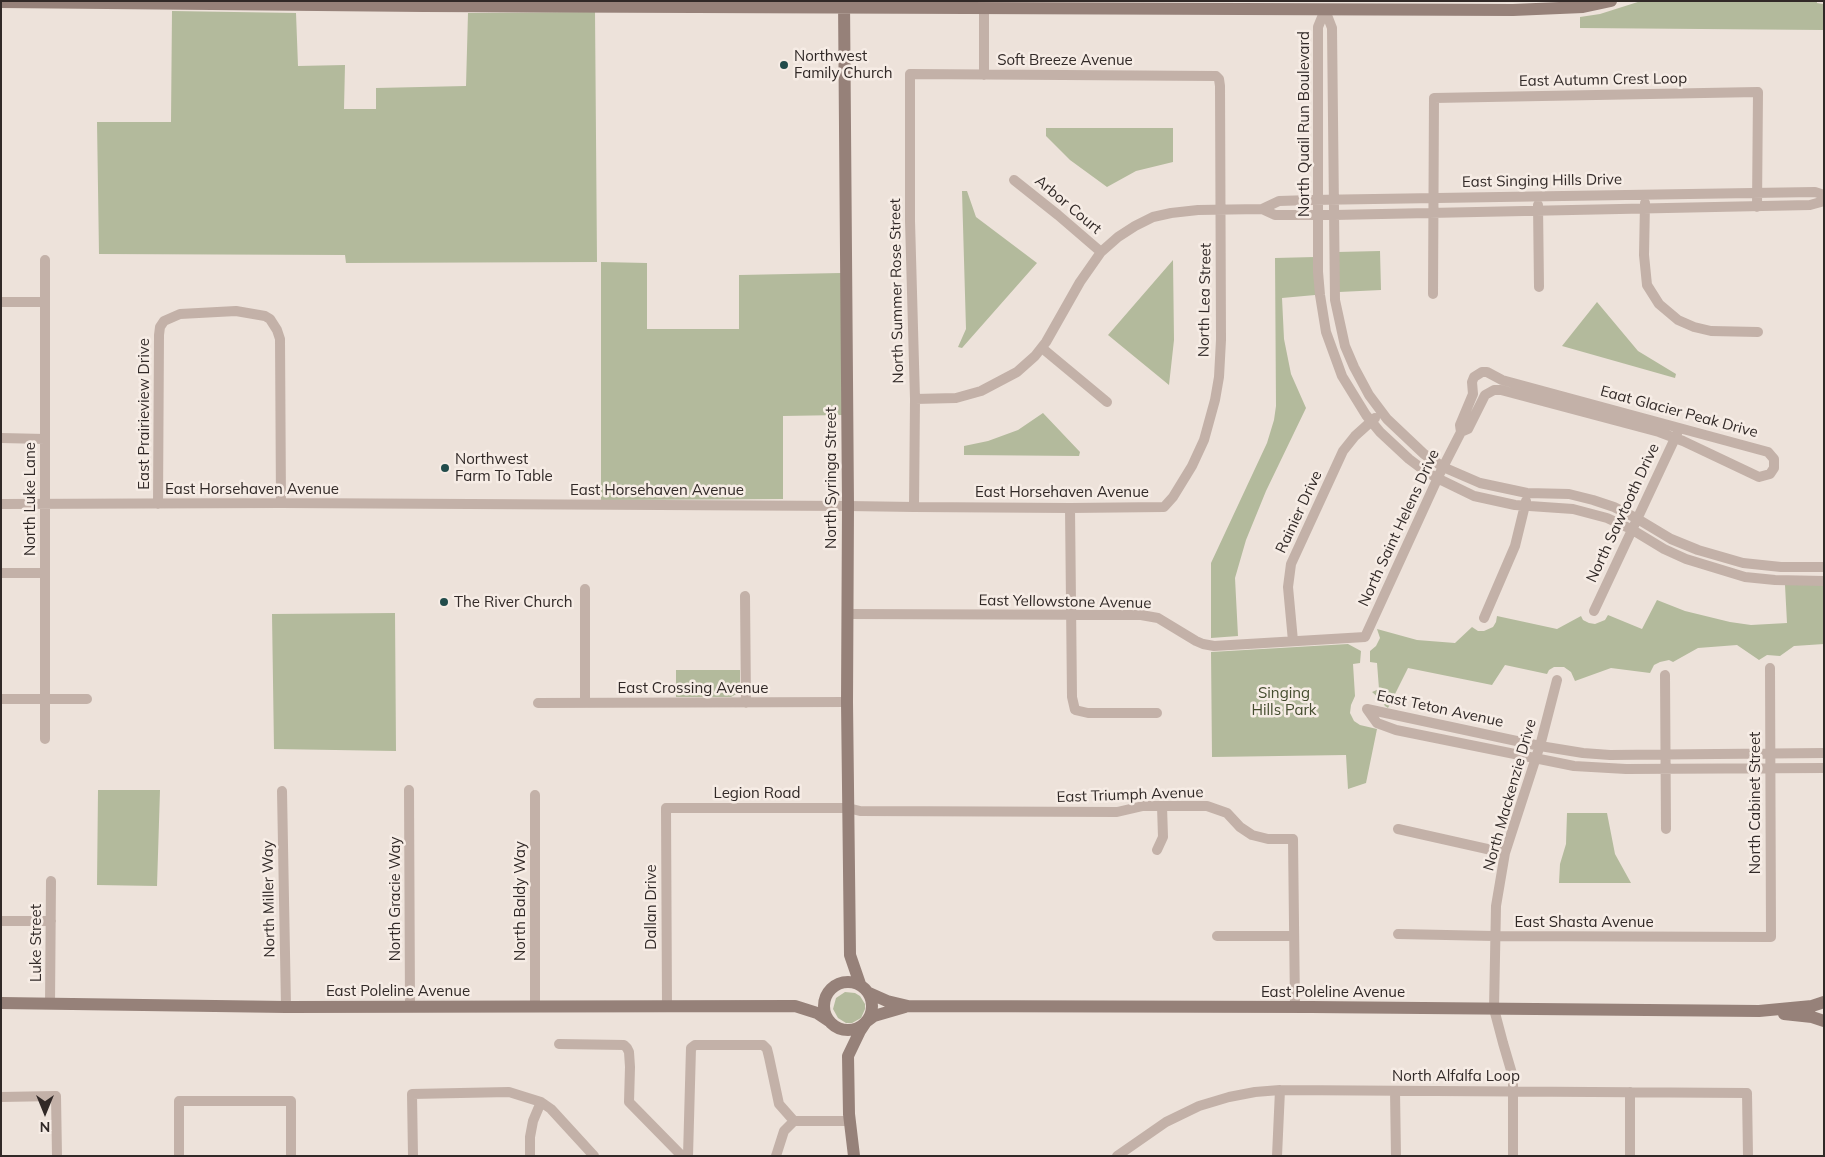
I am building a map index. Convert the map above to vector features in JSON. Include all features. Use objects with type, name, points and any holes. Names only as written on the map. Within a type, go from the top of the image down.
[{"type":"street","points":[[1,2],[844,4],[984,8],[1145,5],[1325,10],[1551,9],[1582,7],[1611,1]]},
{"type":"street","name":"North Syringa Street","points":[[844,4],[850,955],[864,988]]},
{"type":"street","points":[[984,8],[984,75]]},
{"type":"street","name":"North Quail Run Boulevard","points":[[1325,10],[1332,28],[1335,300],[1345,346],[1354,367],[1381,412],[1424,454],[1443,467],[1480,483],[1527,493],[1569,494],[1577,496],[1614,508],[1636,518],[1680,543],[1743,563],[1781,567],[1824,567]]},
{"type":"street","name":"North Quail Run Boulevard","points":[[1325,10],[1318,27],[1318,272],[1326,332],[1342,376],[1371,421],[1409,459],[1437,478],[1474,496],[1525,506],[1573,509],[1607,518],[1664,549],[1714,568],[1745,576],[1775,580],[1824,581]]},
{"type":"street","name":"Soft Breeze Avenue","points":[[910,74],[1206,75],[1216,76],[1219,79]]},
{"type":"street","name":"North Summer Rose Street","points":[[910,74],[910,221],[915,399],[914,507]]},
{"type":"street","name":"North Lea Street","points":[[1164,507],[1192,466],[1204,440],[1219,377],[1221,340],[1221,209],[1219,79]]},
{"type":"street","name":"East Autumn Crest Loop","points":[[1434,198],[1434,98],[1758,92],[1757,207]]},
{"type":"street","name":"Arbor Court","points":[[1014,180],[1102,252]]},
{"type":"street","name":"East Singing Hills Drive","points":[[915,399],[956,398],[981,392],[1017,372],[1042,348],[1085,274],[1102,252],[1118,237],[1135,226],[1171,213],[1221,209],[1262,209],[1279,202],[1318,200],[1815,192],[1824,195]]},
{"type":"street","points":[[1645,194],[1644,255],[1647,285],[1659,304],[1678,320],[1694,327],[1711,331],[1758,332]]},
{"type":"street","points":[[1538,197],[1539,287]]},
{"type":"street","points":[[1433,294],[1434,198]]},
{"type":"street","name":"East Singing Hills Drive","points":[[1262,209],[1276,215],[1334,215],[1810,206],[1824,201]]},
{"type":"street","name":"North Luke Lane","points":[[45,739],[46,260]]},
{"type":"street","points":[[1,302],[45,302]]},
{"type":"street","name":"East Prairieview Drive","points":[[158,504],[160,327],[164,321],[180,314],[236,311],[264,316],[270,319],[280,338],[281,503]]},
{"type":"street","points":[[1042,348],[1106,402]]},
{"type":"street","name":"Eaat Glacier Peak Drive","points":[[1477,374],[1487,372],[1502,380],[1677,433],[1759,477],[1770,474],[1774,468],[1774,460],[1768,452],[1677,433],[1501,390],[1490,392]]},
{"type":"street","name":"North Saint Helens Drive","points":[[1365,637],[1437,478],[1461,432],[1460,425],[1473,394],[1472,382],[1477,374]]},
{"type":"street","name":"North Saint Helens Drive","points":[[1461,432],[1468,429],[1485,395],[1490,392]]},
{"type":"street","name":"Rainier Drive","points":[[1293,641],[1288,587],[1291,564],[1343,451],[1355,436],[1381,412]]},
{"type":"street","name":"North Sawtooth Drive","points":[[1594,611],[1677,433]]},
{"type":"street","points":[[1,438],[45,439]]},
{"type":"street","points":[[1484,618],[1515,546],[1527,493]]},
{"type":"street","name":"East Horsehaven Avenue","points":[[1,504],[281,503],[1164,507]]},
{"type":"street","points":[[1070,508],[1072,698],[1075,710],[1088,713],[1157,713]]},
{"type":"street","points":[[1,573],[45,573]]},
{"type":"street","points":[[584,590],[585,703]]},
{"type":"street","points":[[746,596],[746,703]]},
{"type":"street","name":"East Yellowstone Avenue","points":[[848,614],[1141,616],[1158,618],[1203,644],[1214,646],[1365,637]]},
{"type":"street","name":"North Cabinet Street","points":[[1770,668],[1771,937]]},
{"type":"street","points":[[1665,675],[1666,829]]},
{"type":"street","name":"North Mackenzie Drive","points":[[1513,1156],[1514,1077],[1502,1044],[1494,1009],[1496,906],[1505,852],[1540,746],[1557,680]]},
{"type":"street","points":[[1,699],[87,699]]},
{"type":"street","name":"East Crossing Avenue","points":[[538,703],[847,702]]},
{"type":"street","name":"East Teton Avenue","points":[[1824,753],[1583,753],[1540,746],[1367,709],[1377,723],[1396,730],[1574,766],[1602,768],[1824,768]]},
{"type":"street","name":"North Gracie Way","points":[[409,790],[410,1007]]},
{"type":"street","name":"North Miller Way","points":[[282,791],[286,1007]]},
{"type":"street","name":"North Baldy Way","points":[[535,795],[535,1007]]},
{"type":"street","name":"East Triumph Avenue","points":[[848,808],[860,811],[1117,812],[1143,806],[1207,806],[1227,813],[1240,827],[1252,835],[1268,839],[1293,839],[1295,1007]]},
{"type":"street","points":[[1157,850],[1163,837],[1162,806]]},
{"type":"street","name":"Legion Road","points":[[666,808],[848,808]]},
{"type":"street","name":"Dallan Drive","points":[[666,808],[667,1007]]},
{"type":"street","points":[[1398,829],[1505,852]]},
{"type":"street","name":"Luke Street","points":[[50,1004],[51,881]]},
{"type":"street","points":[[1,921],[51,921]]},
{"type":"street","name":"East Shasta Avenue","points":[[1398,934],[1771,937]]},
{"type":"street","points":[[1217,936],[1294,936]]},
{"type":"street","name":"North Syringa Street","points":[[834,986],[850,955]]},
{"type":"street","points":[[848,1056],[872,1011],[872,1004],[864,988],[848,981],[834,986],[824,999],[823,1005],[826,1016],[848,1056],[850,1121],[854,1156]]},
{"type":"street","name":"East Poleline Avenue","points":[[795,1006],[822,996],[834,986]]},
{"type":"street","name":"East Poleline Avenue","points":[[864,988],[887,1000],[908,1006],[1759,1011],[1812,1006],[1824,1002]]},
{"type":"street","name":"East Poleline Avenue","points":[[1,1003],[286,1007],[795,1006],[817,1013],[832,1024]]},
{"type":"street","name":"East Poleline Avenue","points":[[866,1022],[874,1016],[908,1006]]},
{"type":"street","name":"East Poleline Avenue","points":[[1759,1011],[1824,1021]]},
{"type":"street","points":[[832,1024],[849,1030],[866,1022]]},
{"type":"street","points":[[559,1044],[624,1045],[629,1052],[629,1102],[682,1156]]},
{"type":"street","points":[[688,1156],[691,1048],[695,1045],[763,1045],[767,1049],[779,1104],[794,1121]]},
{"type":"street","points":[[1277,1156],[1280,1090]]},
{"type":"street","name":"North Alfalfa Loop","points":[[1118,1156],[1166,1122],[1199,1106],[1228,1097],[1280,1090],[1748,1093],[1748,1156]]},
{"type":"street","points":[[1395,1091],[1396,1156]]},
{"type":"street","points":[[413,1156],[412,1094],[509,1092],[541,1102],[551,1108],[594,1156]]},
{"type":"street","points":[[1630,1092],[1630,1156]]},
{"type":"street","points":[[1,1097],[56,1096],[57,1156]]},
{"type":"street","points":[[179,1156],[179,1101],[291,1101],[291,1156]]},
{"type":"street","points":[[530,1156],[533,1120],[541,1102]]},
{"type":"street","points":[[776,1156],[784,1130],[794,1121],[850,1121]]},
{"type":"green space","points":[[1641,1],[1817,1],[1817,3],[1823,4],[1823,30],[1580,28],[1580,17],[1600,14]]},
{"type":"green space","points":[[172,11],[296,13],[298,66],[345,65],[344,109],[376,109],[376,88],[466,86],[468,13],[595,12],[597,262],[346,263],[345,255],[99,254],[97,122],[171,122]]},
{"type":"green space","points":[[1046,128],[1173,128],[1173,162],[1136,171],[1107,187],[1070,160],[1046,136]]},
{"type":"green space","points":[[962,191],[967,191],[976,217],[1037,263],[962,348],[958,347],[966,329]]},
{"type":"green space","points":[[1380,251],[1381,290],[1339,292],[1337,252]]},
{"type":"green space","points":[[1315,257],[1315,295],[1282,298],[1284,339],[1291,374],[1306,408],[1266,491],[1246,540],[1235,578],[1238,636],[1211,638],[1211,563],[1267,443],[1274,420],[1276,406],[1275,258]]},
{"type":"green space","points":[[1173,260],[1174,340],[1169,385],[1108,335]]},
{"type":"green space","points":[[601,262],[647,263],[647,329],[739,329],[739,275],[841,273],[842,415],[783,416],[783,499],[601,500]]},
{"type":"green space","points":[[1597,302],[1638,351],[1676,374],[1675,378],[1562,346]]},
{"type":"green space","points":[[1043,413],[1080,452],[1079,456],[964,455],[964,446],[988,441],[1018,430]]},
{"type":"green space","points":[[1785,585],[1824,585],[1824,644],[1794,646],[1780,656],[1767,655],[1759,660],[1737,645],[1698,648],[1673,662],[1669,660],[1654,665],[1650,673],[1611,668],[1575,681],[1571,672],[1564,667],[1554,667],[1547,674],[1505,665],[1492,685],[1408,668],[1388,708],[1372,692],[1379,689],[1377,663],[1370,662],[1370,651],[1376,646],[1380,638],[1377,629],[1417,640],[1455,643],[1472,627],[1478,631],[1484,631],[1493,627],[1497,616],[1557,629],[1581,616],[1583,620],[1595,624],[1605,620],[1608,615],[1642,629],[1657,600],[1685,611],[1730,622],[1751,625],[1787,623]]},
{"type":"green space","points":[[395,613],[396,751],[274,749],[272,614]]},
{"type":"green space","name":"Singing Hills Park","points":[[1348,644],[1361,651],[1360,663],[1353,664],[1355,696],[1350,713],[1354,721],[1360,725],[1377,729],[1366,783],[1348,789],[1346,755],[1212,757],[1211,652]]},
{"type":"green space","points":[[676,670],[740,670],[740,689],[738,693],[731,697],[676,697]]},
{"type":"green space","points":[[98,790],[160,790],[157,886],[97,885]]},
{"type":"green space","points":[[1567,813],[1607,813],[1615,854],[1631,883],[1559,883],[1560,864],[1566,844]]},
{"type":"green space","points":[[845,992],[855,993],[860,996],[865,1004],[861,1018],[852,1023],[846,1023],[838,1018],[833,1009],[836,998]]},
{"type":"place","name":"Northwest Family Church","points":[[784,65]]},
{"type":"place","name":"Northwest Farm To Table","points":[[445,468]]},
{"type":"place","name":"The River Church","points":[[444,602]]}]
